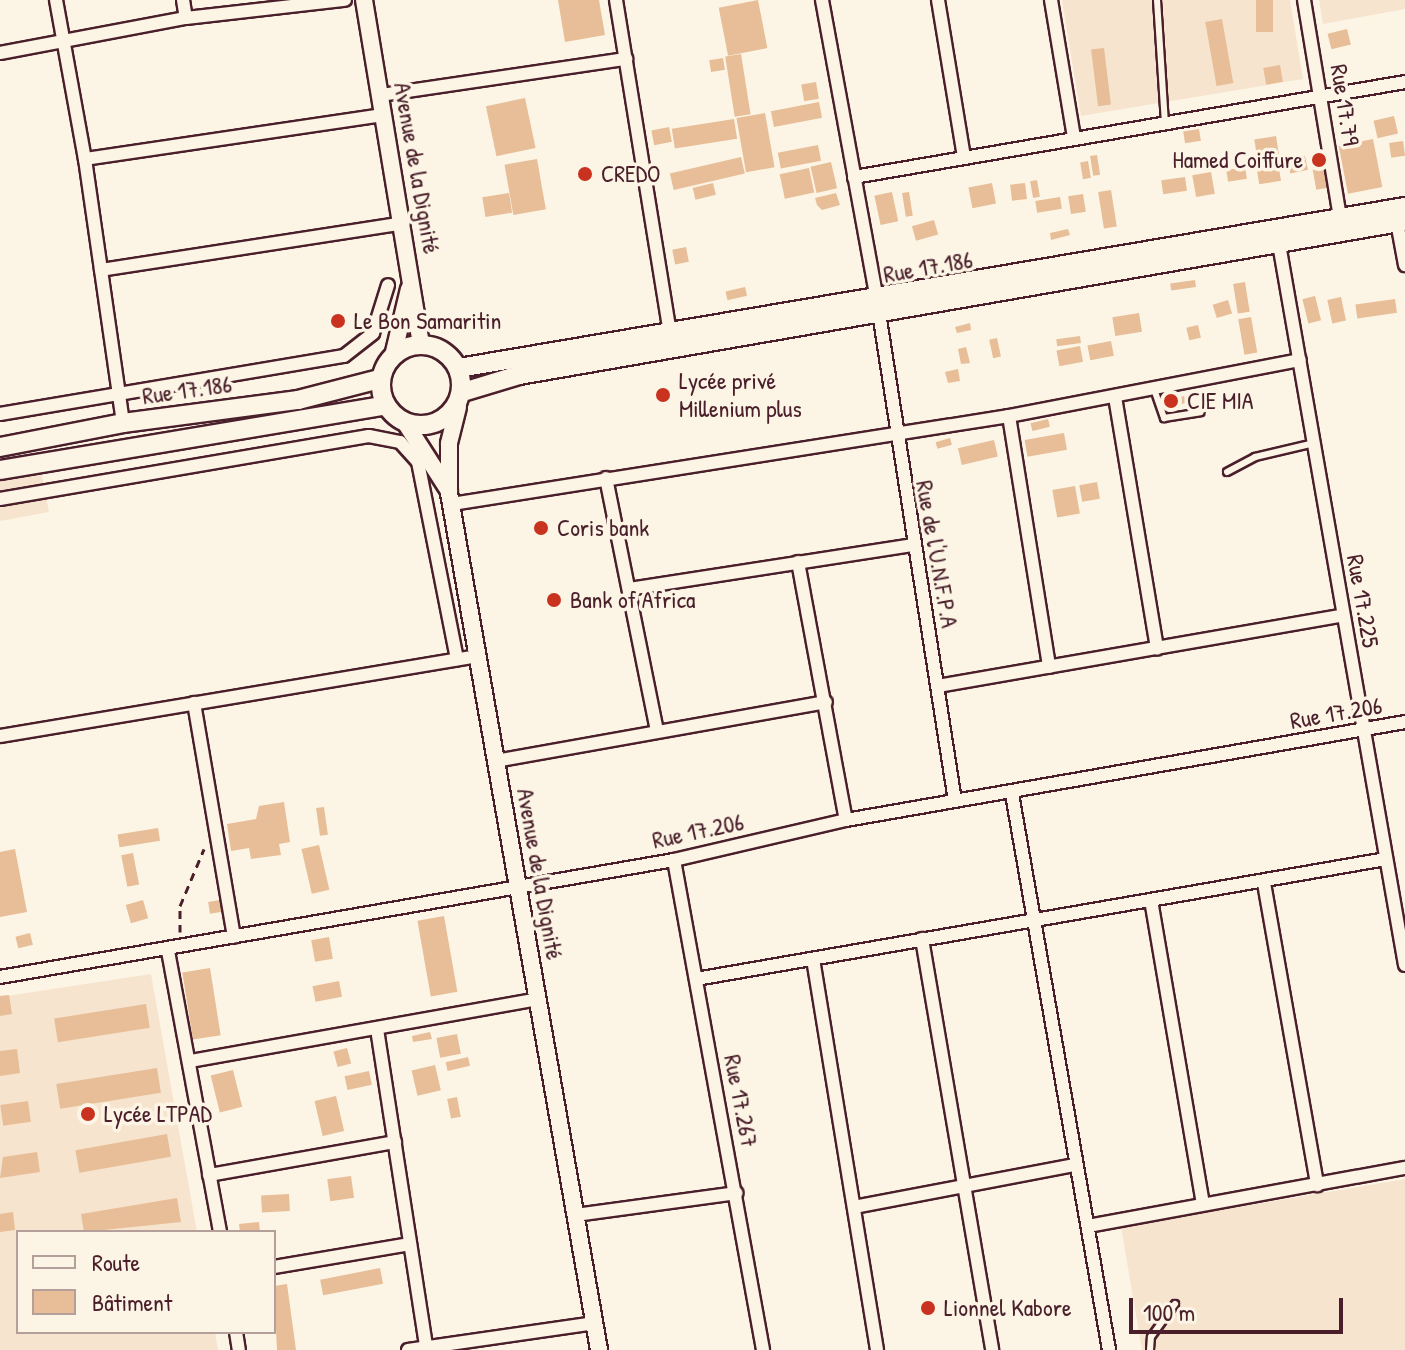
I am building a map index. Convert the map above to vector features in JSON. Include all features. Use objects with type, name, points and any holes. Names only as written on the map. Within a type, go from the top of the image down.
[{"type":"main road","name":"Rue 17.186","points":[[459,368],[670,334],[878,307],[1340,218],[1402,217]]},
{"type":"main road","points":[[460,400],[459,368],[440,349],[421,344],[393,356],[379,379],[383,406],[406,424],[432,421],[460,400],[519,375],[878,307],[1279,244],[1402,217]]},
{"type":"main road","name":"Rue 17.186","points":[[0,447],[123,423],[298,400],[379,379]]},
{"type":"main road","points":[[0,470],[383,406]]},
{"type":"street","points":[[56,0],[85,159],[123,423]]},
{"type":"street","points":[[183,0],[186,18]]},
{"type":"street","points":[[0,53],[186,18],[345,0]]},
{"type":"street","name":"Avenue de la Dignité","points":[[364,0],[421,344]]},
{"type":"street","points":[[616,0],[670,334]]},
{"type":"street","name":"Rue de l'U.N.F.P.A","points":[[822,0],[878,307],[894,432],[955,801]]},
{"type":"street","points":[[938,0],[964,157]]},
{"type":"street","points":[[1051,0],[1074,137]]},
{"type":"street","name":"Rue 17.79","points":[[1304,0],[1323,96],[1340,218]]},
{"type":"street","points":[[381,95],[626,59]]},
{"type":"street","points":[[854,177],[1405,82]]},
{"type":"street","points":[[85,159],[384,115]]},
{"type":"street","points":[[1402,217],[1405,265]]},
{"type":"street","points":[[101,270],[403,223]]},
{"type":"street","name":"Rue 17.225","points":[[1279,244],[1405,965]]},
{"type":"street","points":[[393,356],[412,280]]},
{"type":"street","points":[[0,414],[344,356],[373,333],[388,285]]},
{"type":"street","points":[[406,424],[450,499],[1009,416],[1300,360]]},
{"type":"street","points":[[1115,397],[1157,649]]},
{"type":"street","name":"Avenue de la Dignité","points":[[460,400],[449,444],[450,499],[599,1350]]},
{"type":"street","points":[[1009,416],[1049,667]]},
{"type":"street","points":[[0,499],[369,436],[400,442],[418,462],[457,659]]},
{"type":"street","points":[[606,478],[657,730]]},
{"type":"street","points":[[629,589],[913,545]]},
{"type":"street","points":[[798,562],[846,820]]},
{"type":"street","points":[[938,686],[1343,615]]},
{"type":"street","points":[[0,736],[476,656]]},
{"type":"street","points":[[495,761],[826,702]]},
{"type":"street","points":[[194,703],[213,831],[234,937]]},
{"type":"street","name":"Rue 17.206","points":[[0,977],[168,951],[674,860],[846,820],[1012,794],[1405,722]]},
{"type":"street","points":[[1012,794],[1109,1350]]},
{"type":"street","points":[[696,979],[1035,918],[1264,883],[1386,859]]},
{"type":"street","name":"Rue 17.267","points":[[674,860],[763,1350]]},
{"type":"street","points":[[1264,883],[1317,1185]]},
{"type":"street","points":[[1151,900],[1203,1204]]},
{"type":"street","points":[[922,939],[992,1350]]},
{"type":"street","points":[[168,951],[220,1230]]},
{"type":"street","points":[[813,959],[877,1350]]},
{"type":"street","points":[[190,1061],[538,999]]},
{"type":"street","points":[[377,1029],[426,1347]]},
{"type":"street","points":[[209,1175],[395,1142]]},
{"type":"street","points":[[854,1207],[1075,1165]]},
{"type":"street","points":[[1088,1226],[1405,1168]]},
{"type":"street","points":[[576,1215],[736,1193]]},
{"type":"street","points":[[276,1267],[410,1244]]},
{"type":"street","points":[[408,1350],[595,1323]]},
{"type":"lane","points":[[1157,0],[1165,123]]},
{"type":"lane","points":[[1154,389],[1164,418],[1201,412]]},
{"type":"lane","points":[[1227,472],[1255,457],[1314,443]]},
{"type":"lane","points":[[1150,1350],[1151,1337],[1175,1304]]},
{"type":"path","points":[[182,948],[180,906],[213,831]]},
{"type":"shaded area","points":[[1062,0],[1290,0],[1303,79],[1081,116]]},
{"type":"shaded area","points":[[1319,0],[1405,0],[1405,9],[1323,24]]},
{"type":"shaded area","points":[[41,471],[49,512],[0,521],[0,475]]},
{"type":"shaded area","name":"Lycée LTPAD","points":[[151,974],[197,1230],[16,1230],[16,1334],[215,1334],[218,1350],[0,1350],[0,997]]},
{"type":"shaded area","points":[[1405,1179],[1405,1350],[1142,1350],[1121,1227]]},
{"type":"building","points":[[558,0],[599,0],[605,35],[565,42]]},
{"type":"building","points":[[758,0],[767,48],[728,56],[719,8]]},
{"type":"building","points":[[1256,0],[1273,0],[1273,32],[1256,32]]},
{"type":"building","points":[[1222,19],[1233,83],[1217,86],[1205,22]]},
{"type":"building","points":[[1347,29],[1351,45],[1331,49],[1328,34]]},
{"type":"building","points":[[1104,48],[1111,105],[1098,106],[1091,50]]},
{"type":"building","points":[[741,54],[751,114],[735,117],[725,57]]},
{"type":"building","points":[[723,58],[725,70],[711,72],[709,60]]},
{"type":"building","points":[[1280,65],[1283,82],[1266,85],[1263,68]]},
{"type":"building","points":[[816,82],[819,99],[804,101],[801,85]]},
{"type":"building","points":[[525,98],[536,148],[496,156],[486,106]]},
{"type":"building","points":[[819,102],[822,118],[774,127],[771,111]]},
{"type":"building","points":[[765,113],[775,167],[746,172],[736,118]]},
{"type":"building","points":[[1394,116],[1398,134],[1378,138],[1374,121]]},
{"type":"building","points":[[734,119],[737,139],[675,149],[672,129]]},
{"type":"building","points":[[669,127],[672,142],[654,145],[651,130]]},
{"type":"building","points":[[1199,129],[1201,141],[1185,143],[1183,132]]},
{"type":"building","points":[[1276,136],[1279,156],[1257,159],[1254,139]]},
{"type":"building","points":[[1373,139],[1382,187],[1348,194],[1339,146]]},
{"type":"building","points":[[1403,141],[1405,156],[1391,158],[1389,143]]},
{"type":"building","points":[[818,145],[821,161],[781,169],[778,153]]},
{"type":"building","points":[[1323,153],[1329,187],[1316,190],[1310,155]]},
{"type":"building","points":[[1097,155],[1100,175],[1093,176],[1090,156]]},
{"type":"building","points":[[1305,156],[1308,170],[1290,173],[1287,160]]},
{"type":"building","points":[[741,157],[745,174],[674,190],[670,173]]},
{"type":"building","points":[[537,159],[546,209],[513,215],[505,165]]},
{"type":"building","points":[[1088,161],[1091,178],[1083,179],[1080,162]]},
{"type":"building","points":[[831,162],[837,188],[817,193],[811,167]]},
{"type":"building","points":[[1278,162],[1281,181],[1259,184],[1256,165]]},
{"type":"building","points":[[1245,167],[1247,179],[1228,182],[1226,170]]},
{"type":"building","points":[[809,168],[814,192],[785,199],[780,174]]},
{"type":"building","points":[[1211,172],[1215,194],[1196,197],[1192,175]]},
{"type":"building","points":[[1185,177],[1187,191],[1163,194],[1161,180]]},
{"type":"building","points":[[1037,180],[1040,197],[1033,198],[1030,181]]},
{"type":"building","points":[[713,183],[716,195],[696,200],[693,188]]},
{"type":"building","points":[[992,183],[996,204],[972,208],[968,188]]},
{"type":"building","points":[[1025,183],[1027,199],[1012,201],[1010,185]]},
{"type":"building","points":[[1111,190],[1117,227],[1104,229],[1098,192]]},
{"type":"building","points":[[892,192],[898,221],[881,225],[874,196]]},
{"type":"building","points":[[909,192],[913,216],[906,217],[902,193]]},
{"type":"building","points":[[509,193],[512,213],[485,217],[482,197]]},
{"type":"building","points":[[836,193],[840,205],[822,210],[817,205],[815,198]]},
{"type":"building","points":[[1083,194],[1086,212],[1071,214],[1068,196]]},
{"type":"building","points":[[1060,197],[1062,209],[1037,213],[1035,201]]},
{"type":"building","points":[[934,220],[938,234],[916,241],[912,226]]},
{"type":"building","points":[[1068,229],[1070,235],[1051,240],[1050,233]]},
{"type":"building","points":[[686,247],[689,262],[675,264],[672,250]]},
{"type":"building","points":[[1195,280],[1196,287],[1171,290],[1170,283]]},
{"type":"building","points":[[1245,282],[1250,312],[1238,314],[1233,284]]},
{"type":"building","points":[[745,287],[747,296],[728,300],[726,291]]},
{"type":"building","points":[[1315,296],[1321,320],[1308,323],[1302,299]]},
{"type":"building","points":[[1341,297],[1346,320],[1332,323],[1327,300]]},
{"type":"building","points":[[1395,299],[1397,313],[1357,318],[1355,305]]},
{"type":"building","points":[[1228,300],[1232,313],[1217,318],[1213,305]]},
{"type":"building","points":[[1139,313],[1142,332],[1115,336],[1112,317]]},
{"type":"building","points":[[1251,317],[1257,352],[1244,355],[1238,319]]},
{"type":"building","points":[[970,323],[971,330],[957,333],[955,327]]},
{"type":"building","points":[[1198,325],[1201,338],[1189,340],[1186,328]]},
{"type":"building","points":[[1080,336],[1081,343],[1057,346],[1056,339]]},
{"type":"building","points":[[997,338],[1001,357],[993,358],[989,340]]},
{"type":"building","points":[[1111,341],[1114,356],[1090,360],[1087,346]]},
{"type":"building","points":[[1080,346],[1083,362],[1059,366],[1056,351]]},
{"type":"building","points":[[966,347],[970,363],[961,364],[958,349]]},
{"type":"building","points":[[958,369],[960,381],[948,383],[945,372]]},
{"type":"building","points":[[1184,396],[1186,403],[1167,408],[1165,402]]},
{"type":"building","points":[[1048,419],[1050,427],[1032,431],[1031,423]]},
{"type":"building","points":[[1064,433],[1067,450],[1028,457],[1025,440]]},
{"type":"building","points":[[950,438],[952,445],[938,449],[936,442]]},
{"type":"building","points":[[994,440],[998,457],[962,465],[958,448]]},
{"type":"building","points":[[1097,482],[1100,499],[1082,502],[1079,485]]},
{"type":"building","points":[[1075,486],[1080,514],[1057,518],[1052,490]]},
{"type":"building","points":[[284,802],[290,842],[279,844],[281,855],[251,859],[249,848],[231,851],[227,824],[256,819],[259,806]]},
{"type":"building","points":[[324,807],[328,835],[320,836],[316,808]]},
{"type":"building","points":[[158,828],[160,841],[120,847],[118,834]]},
{"type":"building","points":[[319,845],[329,890],[312,894],[301,849]]},
{"type":"building","points":[[15,849],[27,912],[0,917],[0,852]]},
{"type":"building","points":[[133,853],[139,884],[127,887],[121,855]]},
{"type":"building","points":[[143,900],[148,918],[131,923],[126,905]]},
{"type":"building","points":[[220,900],[222,912],[210,914],[208,902]]},
{"type":"building","points":[[444,916],[457,992],[431,997],[417,921]]},
{"type":"building","points":[[30,933],[33,945],[18,948],[15,937]]},
{"type":"building","points":[[329,937],[333,959],[315,962],[311,940]]},
{"type":"building","points":[[210,968],[221,1035],[193,1040],[182,972]]},
{"type":"building","points":[[339,981],[342,997],[316,1002],[312,986]]},
{"type":"building","points":[[9,995],[12,1014],[0,1016],[0,996]]},
{"type":"building","points":[[146,1004],[150,1028],[58,1042],[54,1019]]},
{"type":"building","points":[[430,1032],[432,1039],[413,1042],[412,1036]]},
{"type":"building","points":[[457,1034],[461,1054],[440,1058],[436,1038]]},
{"type":"building","points":[[347,1048],[351,1063],[338,1067],[333,1052]]},
{"type":"building","points":[[17,1049],[20,1073],[0,1076],[0,1051]]},
{"type":"building","points":[[468,1057],[470,1066],[448,1071],[446,1062]]},
{"type":"building","points":[[435,1065],[441,1090],[417,1096],[412,1070]]},
{"type":"building","points":[[157,1068],[161,1093],[60,1109],[56,1084]]},
{"type":"building","points":[[233,1070],[242,1107],[220,1112],[211,1076]]},
{"type":"building","points":[[369,1071],[372,1085],[347,1090],[345,1076]]},
{"type":"building","points":[[336,1096],[344,1131],[323,1136],[315,1101]]},
{"type":"building","points":[[457,1097],[461,1117],[451,1119],[447,1099]]},
{"type":"building","points":[[28,1101],[31,1122],[3,1126],[0,1105]]},
{"type":"building","points":[[167,1134],[171,1157],[79,1173],[75,1150]]},
{"type":"building","points":[[37,1152],[40,1172],[0,1178],[3,1157]]},
{"type":"building","points":[[351,1176],[354,1198],[330,1201],[327,1179]]},
{"type":"building","points":[[289,1194],[290,1211],[262,1212],[261,1195]]},
{"type":"building","points":[[177,1198],[181,1222],[84,1230],[81,1214]]},
{"type":"building","points":[[13,1212],[15,1230],[0,1232],[0,1214]]},
{"type":"building","points":[[259,1222],[260,1230],[240,1230],[239,1224]]},
{"type":"building","points":[[380,1268],[383,1284],[323,1295],[320,1280]]},
{"type":"building","points":[[287,1284],[296,1350],[277,1350],[276,1286]]},
{"type":"place","name":"Hamed Coiffure","points":[[1319,160]]},
{"type":"place","name":"CREDO","points":[[585,174]]},
{"type":"place","name":"Le Bon Samaritin","points":[[338,321]]},
{"type":"place","name":"Lycée privé Millenium plus","points":[[663,395]]},
{"type":"place","name":"CIE MIA","points":[[1171,401]]},
{"type":"place","name":"Coris bank","points":[[541,528]]},
{"type":"place","name":"Bank of Africa","points":[[554,600]]},
{"type":"place","name":"Lycée LTPAD","points":[[88,1114]]},
{"type":"place","name":"Lionnel Kabore","points":[[928,1308]]}]
